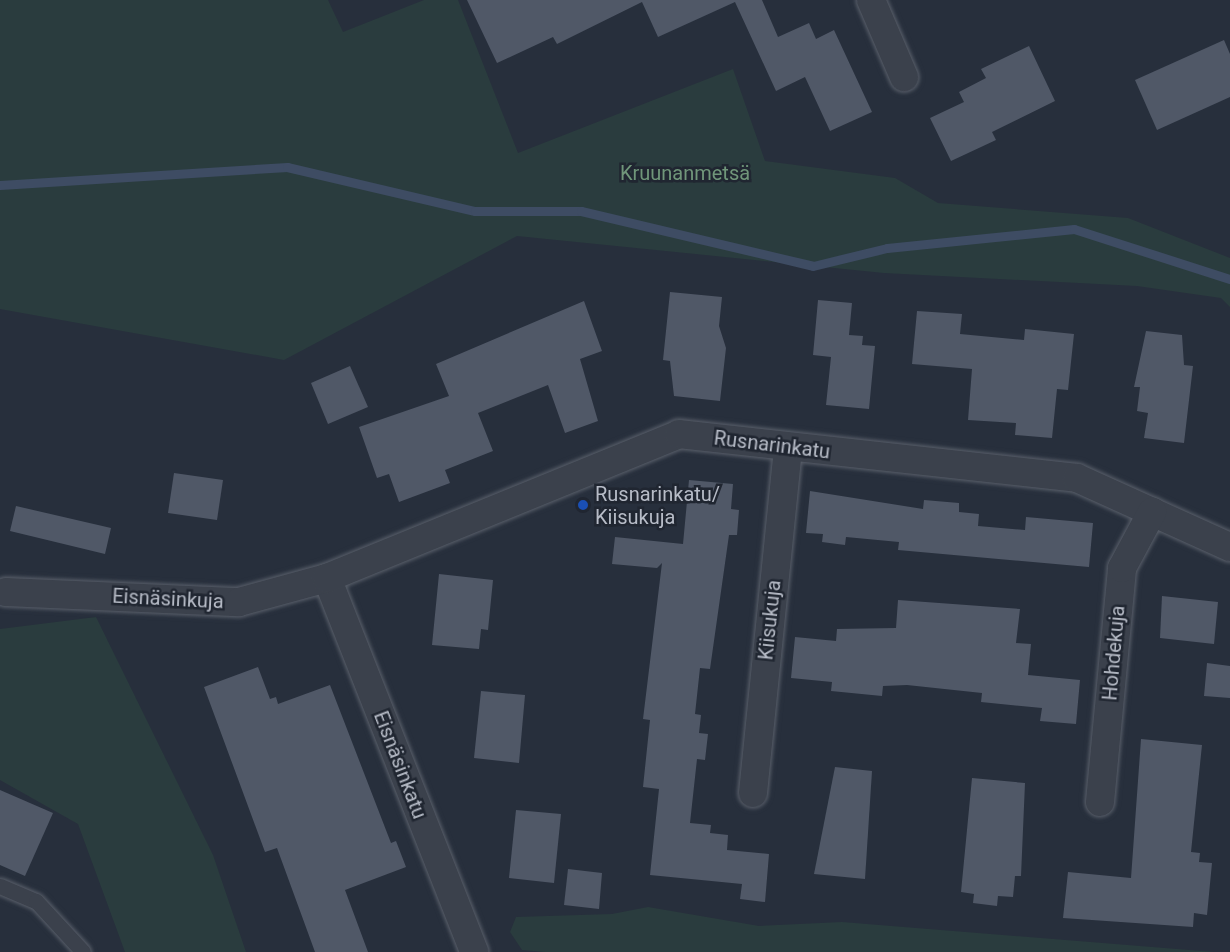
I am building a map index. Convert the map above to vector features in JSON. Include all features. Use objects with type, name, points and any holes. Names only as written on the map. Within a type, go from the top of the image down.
[{"type":"street","points":[[871,0],[904,77]]},
{"type":"street","name":"Rusnarinkatu","points":[[327,578],[679,434],[788,448],[1077,478],[1230,547]]},
{"type":"street","name":"Kiisukuja","points":[[753,793],[788,448]]},
{"type":"street","name":"Hohdekuja","points":[[1100,802],[1122,568],[1152,512]]},
{"type":"street","name":"Eisnäsinkuja","points":[[6,592],[239,602],[327,578]]},
{"type":"street","name":"Eisnäsinkatu","points":[[327,578],[474,952]]},
{"type":"lane","points":[[0,886],[36,901],[83,952]]},
{"type":"green space","name":"Kruunanmetsä","points":[[0,0],[328,0],[343,32],[424,0],[458,0],[518,153],[733,69],[765,161],[895,178],[938,203],[1128,218],[1230,258],[1230,307],[1221,298],[1137,286],[884,273],[517,236],[284,360],[0,309]]},
{"type":"green space","points":[[96,617],[213,855],[246,952],[125,952],[78,824],[0,780],[0,629]]},
{"type":"green space","points":[[648,907],[759,926],[842,922],[1214,952],[545,952],[522,950],[510,932],[516,917],[612,914]]},
{"type":"building","points":[[467,0],[762,0],[778,37],[809,23],[816,39],[834,30],[872,112],[830,131],[805,77],[776,91],[735,2],[658,37],[642,2],[557,44],[553,37],[497,63]]},
{"type":"building","points":[[1224,40],[1230,54],[1230,97],[1157,130],[1135,80]]},
{"type":"building","points":[[1029,46],[1055,101],[992,132],[996,140],[951,161],[930,118],[964,102],[959,92],[986,78],[981,69]]},
{"type":"building","points":[[670,292],[722,297],[719,326],[726,348],[720,401],[674,396],[670,361],[663,360]]},
{"type":"building","points":[[818,300],[852,303],[849,335],[863,336],[862,345],[875,346],[869,409],[826,405],[831,357],[813,355]]},
{"type":"building","points":[[584,301],[602,351],[580,359],[598,421],[565,433],[548,385],[478,413],[493,451],[445,470],[450,483],[399,502],[389,474],[377,478],[359,427],[449,396],[436,364]]},
{"type":"building","points":[[917,311],[962,314],[960,334],[1024,340],[1025,329],[1074,334],[1068,390],[1057,389],[1052,438],[1015,435],[1016,423],[968,420],[972,369],[912,364]]},
{"type":"building","points":[[1146,331],[1182,335],[1184,365],[1193,366],[1184,443],[1144,438],[1148,413],[1137,411],[1140,387],[1134,387]]},
{"type":"building","points":[[350,366],[368,407],[328,424],[311,383]]},
{"type":"building","points":[[174,473],[223,480],[217,520],[168,513]]},
{"type":"building","points":[[689,480],[733,484],[731,509],[739,510],[737,535],[729,535],[710,669],[700,668],[695,714],[701,715],[699,733],[708,734],[705,760],[697,759],[690,823],[711,825],[710,833],[728,835],[727,850],[769,854],[765,902],[740,899],[742,884],[650,875],[659,789],[643,787],[650,720],[643,719],[662,563],[657,568],[612,564],[615,537],[683,544]]},
{"type":"building","points":[[810,491],[923,509],[924,500],[959,503],[959,512],[979,514],[978,526],[1025,530],[1026,517],[1093,523],[1089,567],[898,550],[899,542],[846,537],[845,545],[822,542],[823,534],[806,533]]},
{"type":"building","points":[[16,506],[111,528],[105,554],[10,531]]},
{"type":"building","points":[[439,574],[493,580],[488,630],[481,629],[479,649],[432,645]]},
{"type":"building","points":[[1162,596],[1218,602],[1214,644],[1160,638]]},
{"type":"building","points":[[898,600],[1020,609],[1016,643],[1031,644],[1028,675],[1080,680],[1076,724],[1040,721],[1042,708],[981,702],[982,693],[907,685],[883,686],[882,696],[831,691],[832,682],[791,678],[795,637],[836,641],[837,629],[896,628]]},
{"type":"building","points":[[1207,663],[1230,666],[1230,698],[1204,696]]},
{"type":"building","points":[[258,667],[270,699],[276,697],[278,704],[330,685],[391,843],[396,841],[406,867],[345,890],[368,952],[315,952],[277,848],[265,852],[204,687]]},
{"type":"building","points":[[481,691],[525,695],[519,763],[474,758]]},
{"type":"building","points":[[1141,739],[1202,745],[1191,852],[1200,853],[1199,862],[1212,863],[1207,915],[1194,913],[1193,927],[1063,918],[1068,872],[1131,878]]},
{"type":"building","points":[[835,767],[872,771],[865,879],[814,874]]},
{"type":"building","points":[[972,778],[1025,783],[1021,876],[1015,876],[1013,897],[998,896],[997,906],[973,903],[974,894],[961,892]]},
{"type":"building","points":[[0,790],[53,813],[25,876],[0,865]]},
{"type":"building","points":[[516,810],[561,814],[554,883],[509,878]]},
{"type":"building","points":[[568,869],[602,873],[599,909],[564,905]]},
{"type":"waterway","points":[[0,185],[287,167],[475,211],[581,211],[813,266],[887,248],[1074,229],[1230,279]]},
{"type":"place","name":"Rusnarinkatu/ Kiisukuja","points":[[583,505]]}]
